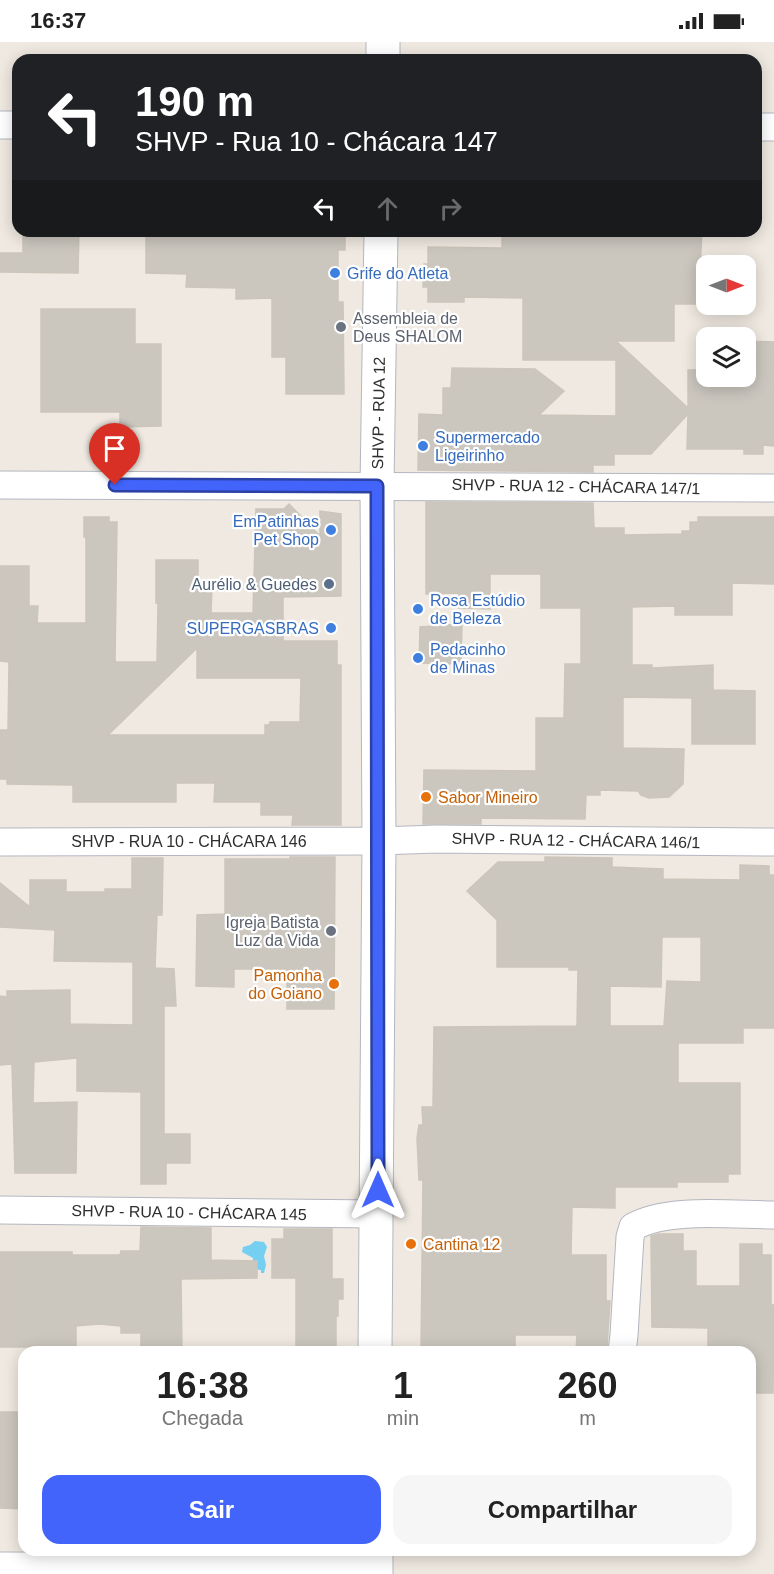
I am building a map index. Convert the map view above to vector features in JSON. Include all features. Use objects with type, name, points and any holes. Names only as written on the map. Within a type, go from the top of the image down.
[{"type":"street","name":"SHVP - RUA 12","points":[[375,1346],[378,1214],[379,841],[377,486],[381,237]]},
{"type":"street","name":"SHVP - RUA 12 - CHÁCARA 147/1","points":[[0,484],[774,488]]},
{"type":"street","name":"SHVP - RUA 12 - CHÁCARA 146/1","points":[[379,841],[448,839],[774,842]]},
{"type":"street","name":"SHVP - RUA 10 - CHÁCARA 146","points":[[0,842],[379,841]]},
{"type":"street","name":"SHVP - RUA 10 - CHÁCARA 145","points":[[0,1210],[378,1214]]},
{"type":"street","points":[[622,1346],[630,1237],[633,1227],[653,1218],[677,1215],[774,1215]]},
{"type":"street","points":[[0,1566],[376,1563]]},
{"type":"water","points":[[255,1241],[264,1242],[267,1247],[264,1256],[266,1265],[264,1273],[253,1269],[253,1258],[242,1252],[243,1247]]},
{"type":"building","points":[[23,237],[79,237],[78,273],[0,272],[0,253],[23,253]]},
{"type":"building","points":[[146,237],[345,237],[345,250],[338,250],[338,302],[343,302],[344,394],[286,394],[286,357],[272,357],[272,298],[236,299],[236,288],[186,287],[187,274],[146,273]]},
{"type":"building","points":[[502,237],[702,237],[701,255],[696,255],[696,304],[674,304],[674,341],[616,341],[688,408],[688,370],[696,370],[696,387],[756,387],[756,341],[774,342],[774,446],[763,445],[763,454],[744,454],[744,449],[687,449],[688,414],[651,454],[614,454],[614,465],[593,465],[593,472],[418,470],[419,414],[443,415],[443,388],[451,388],[452,368],[535,369],[564,391],[539,415],[616,416],[616,360],[523,360],[523,298],[464,297],[464,302],[428,302],[428,287],[423,287],[424,264],[428,264],[428,247],[502,248]]},
{"type":"building","points":[[41,309],[135,309],[135,344],[161,344],[161,426],[120,427],[120,412],[41,412]]},
{"type":"building","points":[[426,502],[593,503],[594,528],[624,528],[624,535],[682,534],[682,531],[690,531],[690,522],[698,522],[698,517],[774,517],[774,584],[732,583],[732,615],[675,615],[675,606],[632,607],[632,665],[652,665],[652,668],[713,665],[713,690],[755,691],[755,744],[692,744],[692,698],[623,697],[623,748],[684,749],[683,784],[669,797],[649,798],[638,791],[600,790],[600,795],[586,795],[585,819],[481,818],[481,824],[423,824],[424,770],[536,771],[536,718],[564,718],[565,664],[581,664],[581,608],[541,608],[541,574],[490,574],[490,609],[459,608],[459,593],[426,594]]},
{"type":"building","points":[[289,504],[320,536],[320,511],[341,514],[341,596],[283,597],[283,641],[337,641],[337,665],[341,665],[341,825],[292,825],[293,815],[261,815],[261,802],[214,802],[215,783],[176,783],[176,802],[73,802],[73,785],[7,784],[7,779],[0,779],[0,730],[8,730],[9,662],[0,661],[0,566],[29,566],[29,606],[38,606],[37,623],[86,623],[84,517],[109,517],[109,522],[117,522],[115,662],[157,662],[156,560],[198,560],[198,585],[212,585],[211,613],[253,613],[256,509],[284,509]],"holes":[[[197,648],[197,678],[301,678],[300,722],[270,722],[269,725],[265,725],[265,735],[108,735]]]},
{"type":"building","points":[[462,624],[461,664],[419,663],[420,627]]},
{"type":"building","points":[[290,857],[335,857],[334,1009],[287,1009],[287,969],[234,969],[234,987],[196,986],[197,915],[225,914],[225,859],[290,859]]},
{"type":"building","points":[[545,857],[612,858],[612,867],[663,869],[663,879],[740,880],[740,865],[769,866],[769,875],[774,875],[774,1028],[743,1028],[743,1043],[678,1043],[678,1083],[740,1083],[740,1174],[728,1174],[728,1182],[677,1182],[677,1187],[615,1187],[615,1208],[572,1207],[571,1255],[606,1255],[606,1301],[610,1301],[607,1346],[576,1346],[577,1335],[515,1335],[515,1346],[421,1346],[423,1180],[419,1180],[417,1138],[419,1125],[423,1125],[422,1107],[433,1107],[434,1027],[577,1026],[578,970],[569,970],[569,967],[497,967],[497,920],[467,891],[498,862],[545,862]],"holes":[[[662,937],[701,937],[701,982],[667,981],[664,1026],[610,1026],[610,986],[661,987]]]},
{"type":"building","points":[[132,858],[163,858],[162,915],[157,915],[155,968],[174,969],[176,1006],[164,1006],[164,1134],[190,1134],[190,1163],[166,1163],[166,1184],[141,1184],[141,1092],[77,1091],[77,1058],[34,1062],[33,1103],[77,1102],[76,1173],[15,1173],[12,1064],[0,1065],[0,996],[7,997],[7,991],[70,990],[70,1024],[133,1025],[133,962],[54,961],[55,930],[0,927],[0,883],[30,907],[30,880],[66,880],[66,892],[132,889]]},
{"type":"building","points":[[141,1227],[211,1228],[211,1260],[257,1261],[257,1278],[181,1279],[182,1346],[141,1346],[141,1333],[121,1333],[121,1326],[99,1324],[76,1326],[76,1346],[0,1347],[0,1252],[120,1255],[121,1251],[140,1251]]},
{"type":"building","points":[[284,1229],[332,1229],[332,1279],[343,1279],[343,1299],[338,1299],[338,1316],[336,1316],[336,1346],[296,1346],[296,1278],[272,1278],[272,1239],[284,1239]]},
{"type":"building","points":[[683,1234],[683,1251],[696,1251],[696,1286],[740,1286],[740,1244],[762,1244],[762,1255],[771,1255],[771,1305],[774,1305],[773,1393],[756,1393],[756,1346],[708,1346],[708,1328],[652,1327],[651,1236]]},
{"type":"building","points":[[0,1412],[18,1412],[18,1509],[0,1508]]},
{"type":"place","name":"Grife do Atleta","points":[[335,273]]},
{"type":"place","name":"Assembleia de Deus SHALOM","points":[[341,327]]},
{"type":"place","name":"Supermercado Ligeirinho","points":[[423,446]]},
{"type":"place","name":"EmPatinhas Pet Shop","points":[[331,530]]},
{"type":"place","name":"Aurélio & Guedes","points":[[329,584]]},
{"type":"place","name":"Rosa Estúdio de Beleza","points":[[418,609]]},
{"type":"place","name":"SUPERGASBRAS","points":[[331,628]]},
{"type":"place","name":"Pedacinho de Minas","points":[[418,658]]},
{"type":"place","name":"Sabor Mineiro","points":[[426,797]]},
{"type":"place","name":"Igreja Batista Luz da Vida","points":[[331,931]]},
{"type":"place","name":"Pamonha do Goiano","points":[[334,984]]},
{"type":"place","name":"Cantina 12","points":[[411,1244]]},
{"type":"route","points":[[115,485],[377,486],[378,1190]]}]
